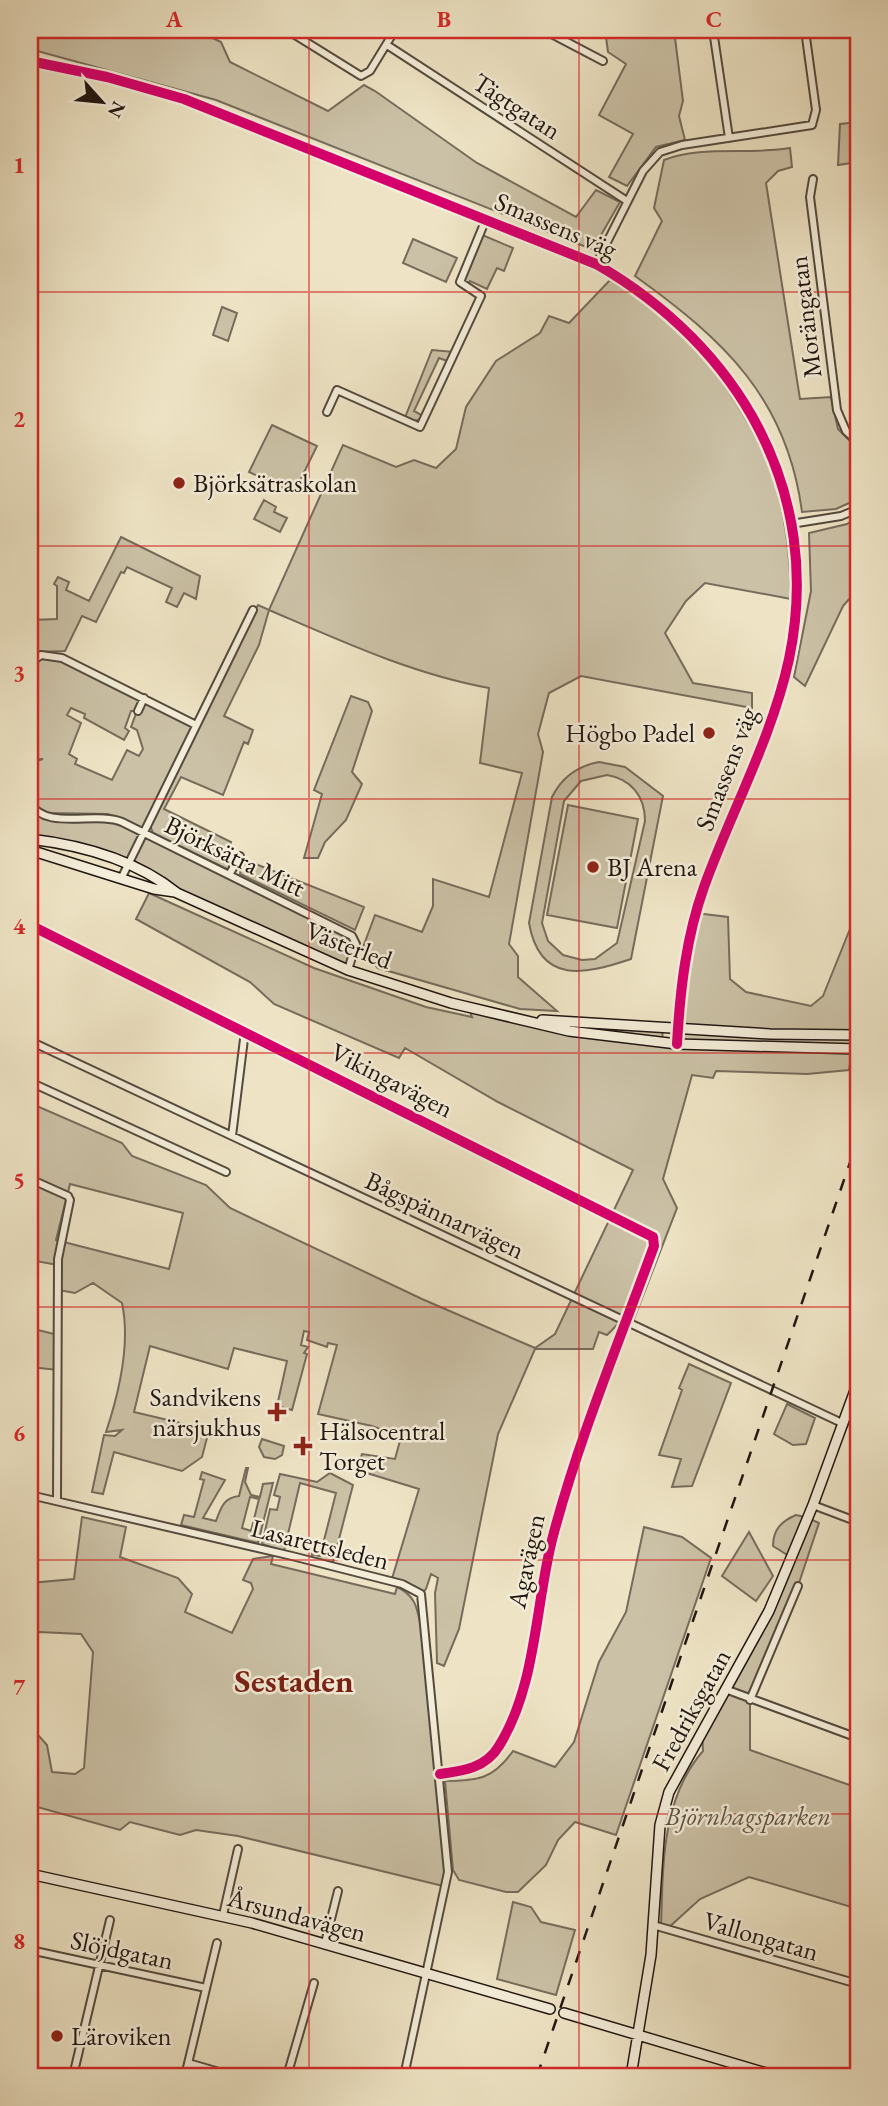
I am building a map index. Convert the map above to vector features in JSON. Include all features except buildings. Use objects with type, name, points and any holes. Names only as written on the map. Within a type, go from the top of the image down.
[{"type":"street","points":[[287,30],[361,76],[370,71],[395,30]]},
{"type":"street","points":[[545,30],[603,61]]},
{"type":"street","points":[[713,30],[729,138]]},
{"type":"street","points":[[596,264],[643,171],[660,152],[675,146],[807,127],[814,121],[805,30]]},
{"type":"street","name":"Tägtgatan","points":[[387,45],[627,201]]},
{"type":"street","name":"Smassens väg","points":[[30,61],[100,75],[184,99],[596,264],[640,291],[683,326],[734,384],[761,430],[776,465],[791,524],[797,587],[789,659],[773,712],[695,914],[681,986],[677,1044]]},
{"type":"street","name":"Morängatan","points":[[813,179],[810,197],[835,401],[842,425],[858,442]]},
{"type":"street","name":"Smassens väg","points":[[327,412],[337,390],[420,428],[481,296],[460,282],[486,219]]},
{"type":"street","points":[[791,524],[841,516],[858,509]]},
{"type":"street","name":"Björksätra Mitt","points":[[122,877],[253,610]]},
{"type":"street","points":[[30,663],[37,657],[56,656],[196,725]]},
{"type":"street","points":[[138,711],[144,698]]},
{"type":"street","name":"Björksätra Mitt","points":[[30,803],[43,816],[106,817],[144,833],[352,936],[356,944],[348,970]]},
{"type":"street","name":"Västerled","points":[[30,839],[71,845],[128,865],[159,878],[177,892]]},
{"type":"street","name":"Västerled","points":[[30,850],[177,892],[348,970],[451,1003],[513,1018],[590,1036],[677,1044],[858,1049]]},
{"type":"street","points":[[229,875],[240,856]]},
{"type":"street","name":"Vikingavägen","points":[[30,925],[649,1233],[653,1237],[654,1246],[626,1322]]},
{"type":"street","name":"Västerled","points":[[513,1018],[677,1029],[858,1035]]},
{"type":"street","points":[[232,1136],[245,1031]]},
{"type":"street","name":"Bågspännarvägen","points":[[30,1041],[844,1424]]},
{"type":"street","points":[[30,1082],[226,1172]]},
{"type":"street","points":[[30,1179],[68,1196],[70,1200],[58,1259],[57,1501]]},
{"type":"street","name":"Agavägen","points":[[440,1774],[468,1769],[487,1760],[502,1742],[511,1721],[528,1661],[543,1576],[561,1508],[626,1322]]},
{"type":"street","name":"Fredriksgatan","points":[[631,2076],[653,1925],[660,1825],[669,1792],[769,1611],[813,1505],[858,1382]]},
{"type":"street","name":"Lasarettsleden","points":[[30,1495],[283,1553],[418,1591],[423,1611],[440,1774]]},
{"type":"street","points":[[813,1505],[858,1522]]},
{"type":"street","name":"Fredriksgatan","points":[[750,1700],[798,1586]]},
{"type":"street","points":[[725,1689],[858,1738]]},
{"type":"street","points":[[404,2076],[448,1885],[440,1774]]},
{"type":"street","points":[[223,1915],[238,1849]]},
{"type":"street","name":"Årsundavägen","points":[[30,1874],[223,1915],[551,2009]]},
{"type":"street","points":[[325,1943],[338,1891]]},
{"type":"street","points":[[73,2076],[110,1920]]},
{"type":"street","name":"Vallongatan","points":[[653,1925],[858,1984]]},
{"type":"street","points":[[185,2076],[217,1943]]},
{"type":"street","name":"Slöjdgatan","points":[[30,1950],[206,1988]]},
{"type":"street","points":[[286,2076],[314,1983]]},
{"type":"street","points":[[564,2013],[776,2076]]},
{"type":"street","points":[[188,2063],[233,2076]]},
{"type":"green space","points":[[30,30],[196,30],[221,42],[230,62],[328,111],[364,85],[477,163],[576,217],[596,190],[620,202],[593,249],[216,100],[30,49]]},
{"type":"green space","points":[[605,30],[674,30],[683,101],[679,116],[685,140],[656,147],[627,186],[609,177],[633,134],[599,115],[626,64],[608,52]]},
{"type":"green space","points":[[858,122],[858,162],[838,165],[840,124]]},
{"type":"green space","points":[[790,148],[792,167],[778,171],[766,183],[800,399],[831,397],[838,429],[858,449],[858,499],[836,509],[802,512],[794,472],[782,436],[766,404],[746,375],[697,324],[635,276],[662,221],[654,208],[664,160],[678,155],[709,151]]},
{"type":"green space","points":[[480,234],[513,248],[504,271],[497,268],[487,289],[470,281],[467,286],[460,282]]},
{"type":"green space","points":[[413,239],[457,258],[446,282],[403,263]]},
{"type":"green space","points":[[610,280],[675,323],[699,350],[734,399],[763,451],[781,505],[786,533],[791,599],[705,583],[686,601],[665,633],[693,683],[752,693],[752,708],[581,676],[549,693],[538,734],[543,752],[509,944],[518,956],[518,977],[557,1011],[520,1009],[378,968],[362,950],[375,915],[422,932],[433,906],[433,879],[489,897],[522,773],[480,763],[489,688],[405,665],[269,610],[343,445],[396,467],[414,460],[436,468],[456,449],[466,407],[496,361],[540,333],[549,316],[569,323]]},
{"type":"green space","points":[[222,307],[237,313],[228,341],[213,335]]},
{"type":"green space","points":[[432,350],[455,352],[450,362],[439,358],[414,411],[425,417],[410,423],[404,420]]},
{"type":"green space","points":[[272,425],[317,446],[294,493],[249,472]]},
{"type":"green space","points":[[264,500],[276,507],[274,512],[287,518],[280,532],[254,519]]},
{"type":"green space","points":[[858,517],[858,589],[843,606],[805,686],[794,677],[811,591],[809,533],[847,524]]},
{"type":"green space","points":[[121,537],[200,576],[196,599],[184,593],[177,607],[166,602],[172,588],[127,567],[124,573],[121,572],[96,622],[82,616],[65,651],[32,652],[31,620],[57,619],[57,586],[54,584],[58,577],[69,582],[66,590],[89,601]]},
{"type":"green space","points":[[258,605],[269,610],[259,645],[224,716],[253,730],[248,744],[244,742],[223,795],[181,777],[164,809],[231,842],[228,850],[240,856],[231,871],[153,833],[150,826]]},
{"type":"green space","points":[[50,655],[196,725],[145,829],[108,814],[47,813],[38,808],[34,762],[43,759],[34,759],[32,660]],"holes":[[[71,708],[85,714],[84,718],[124,740],[129,731],[125,728],[131,711],[137,711],[131,727],[137,730],[143,749],[139,756],[127,750],[112,780],[75,764],[77,759],[69,754],[81,723],[67,715]]]},
{"type":"green space","points":[[351,696],[368,702],[372,711],[352,772],[362,784],[346,820],[325,842],[318,858],[304,858],[322,794],[314,790]]},
{"type":"green space","points":[[599,762],[625,767],[663,796],[631,959],[598,969],[567,970],[554,966],[543,957],[529,923],[552,797],[565,778]],"holes":[[[607,775],[616,777],[635,790],[642,804],[645,821],[617,943],[595,959],[582,960],[563,955],[548,941],[542,923],[564,801],[581,781]]]},
{"type":"green space","name":"BJ Arena","points":[[568,805],[638,819],[617,928],[547,915]]},
{"type":"green space","points":[[30,808],[43,816],[106,817],[354,937],[348,970],[110,857],[30,839]]},
{"type":"green space","points":[[243,859],[364,907],[355,930],[240,874]]},
{"type":"green space","points":[[149,893],[314,968],[426,1007],[472,1017],[468,1007],[513,1018],[663,1028],[662,1042],[676,1044],[696,913],[728,917],[730,979],[746,992],[811,1006],[823,996],[858,909],[858,1063],[850,1064],[849,1070],[807,1074],[716,1071],[713,1078],[692,1075],[663,1179],[677,1208],[634,1319],[626,1316],[607,1335],[599,1332],[593,1349],[535,1349],[498,1434],[459,1629],[444,1666],[437,1663],[435,1593],[438,1578],[431,1574],[426,1589],[421,1594],[391,1582],[419,1489],[357,1470],[362,1454],[395,1459],[401,1437],[372,1426],[318,1414],[337,1345],[328,1343],[327,1347],[307,1340],[309,1332],[304,1331],[301,1345],[308,1347],[304,1353],[307,1354],[292,1410],[277,1406],[287,1361],[234,1348],[228,1369],[150,1346],[134,1412],[202,1428],[198,1433],[208,1434],[202,1457],[182,1471],[114,1452],[103,1494],[92,1492],[104,1435],[115,1436],[122,1430],[106,1432],[119,1385],[124,1352],[122,1303],[93,1283],[75,1293],[58,1290],[58,1265],[30,1260],[30,1103],[122,1143],[132,1156],[206,1185],[230,1208],[422,1299],[535,1348],[555,1334],[633,1170],[498,1102],[405,1048],[399,1058],[274,1004],[250,982],[136,919]],"holes":[[[70,1184],[183,1213],[169,1269],[56,1240]]]},
{"type":"green space","points":[[30,1328],[58,1335],[58,1370],[30,1367]]},
{"type":"green space","points":[[689,1364],[731,1383],[692,1486],[672,1487],[681,1459],[659,1455]]},
{"type":"green space","points":[[787,1404],[815,1418],[806,1444],[793,1445],[774,1434]]},
{"type":"green space","points":[[262,1439],[284,1446],[282,1455],[275,1459],[264,1457],[259,1447]]},
{"type":"green space","points":[[246,1468],[245,1482],[251,1495],[260,1497],[263,1484],[273,1483],[258,1543],[181,1525],[184,1515],[194,1517],[204,1480],[200,1479],[202,1472],[225,1480],[203,1518],[216,1521],[226,1501],[239,1496]],"holes":[[[250,1497],[259,1499],[251,1531],[242,1528]]]},
{"type":"green space","points":[[330,1473],[353,1485],[332,1566],[311,1561],[312,1554],[320,1556],[336,1493],[300,1483],[284,1551],[262,1544],[270,1509],[277,1510],[280,1497],[274,1495],[280,1474],[317,1482]]},
{"type":"green space","points":[[796,1515],[805,1517],[789,1556],[773,1546],[773,1540],[779,1526]]},
{"type":"green space","points":[[82,1517],[126,1527],[120,1557],[178,1578],[192,1594],[185,1612],[232,1633],[253,1589],[251,1583],[243,1580],[253,1559],[273,1556],[271,1564],[395,1594],[397,1587],[408,1594],[417,1608],[421,1627],[445,1867],[443,1886],[238,1836],[196,1830],[180,1835],[130,1822],[120,1830],[30,1805],[30,1726],[47,1745],[52,1772],[75,1774],[84,1768],[93,1652],[81,1634],[39,1632],[30,1636],[30,1583],[74,1579]]},
{"type":"green space","name":"Björnhagsparken","points":[[808,1518],[819,1523],[798,1586],[750,1700],[750,1750],[858,1788],[858,1909],[749,1877],[700,1899],[667,1929],[661,1927],[667,1834],[679,1790],[703,1751],[702,1730],[751,1647]]},
{"type":"green space","points":[[644,1527],[682,1537],[711,1558],[616,1835],[575,1822],[558,1840],[546,1865],[518,1892],[506,1892],[459,1880],[453,1870],[445,1781],[476,1779],[491,1773],[499,1768],[513,1751],[555,1767],[574,1742],[599,1662],[626,1612]]},
{"type":"green space","points":[[749,1532],[773,1576],[756,1601],[722,1576]]},
{"type":"green space","points":[[513,1902],[531,1907],[541,1922],[575,1930],[556,1995],[497,1979]]},
{"type":"railway","points":[[537,2076],[858,1139]]},
{"type":"cycle path","points":[[30,61],[107,77],[184,99],[596,264],[647,298],[691,337],[729,381],[759,430],[781,482],[794,538],[797,597],[789,659],[782,688],[762,746],[698,906],[682,984],[677,1044]]},
{"type":"cycle path","points":[[30,925],[653,1237],[654,1246],[587,1426],[563,1499],[547,1562],[534,1644],[521,1697],[499,1746],[488,1759],[465,1770],[440,1774]]},
{"type":"place","name":"Björksätraskolan","points":[[179,483]]},
{"type":"place","name":"Högbo Padel","points":[[709,733]]},
{"type":"place","name":"BJ Arena","points":[[593,867]]},
{"type":"place","name":"Sandvikens närsjukhus","points":[[277,1412]]},
{"type":"place","name":"Hälsocentral Torget","points":[[303,1446]]},
{"type":"place","name":"Läroviken","points":[[57,2036]]},
{"type":"district","name":"Sestaden","points":[[294,1680]]}]
